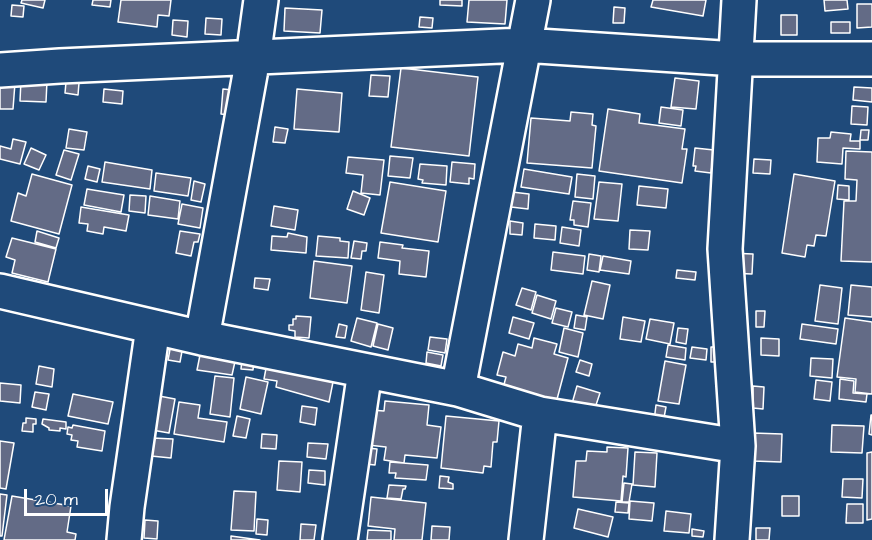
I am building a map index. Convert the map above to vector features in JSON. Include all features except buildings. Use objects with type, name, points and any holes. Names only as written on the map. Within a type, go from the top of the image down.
[{"type":"street","points":[[202,338],[253,58],[261,0]]},
{"type":"street","points":[[458,389],[533,0]]},
{"type":"street","points":[[732,540],[738,446],[725,249],[739,0]]},
{"type":"street","points":[[0,70],[523,45],[736,59],[872,59]]},
{"type":"street","points":[[0,291],[202,338],[458,389],[540,414],[738,446]]},
{"type":"street","points":[[124,540],[153,327]]},
{"type":"street","points":[[340,540],[365,371]]},
{"type":"street","points":[[526,540],[540,414]]}]
